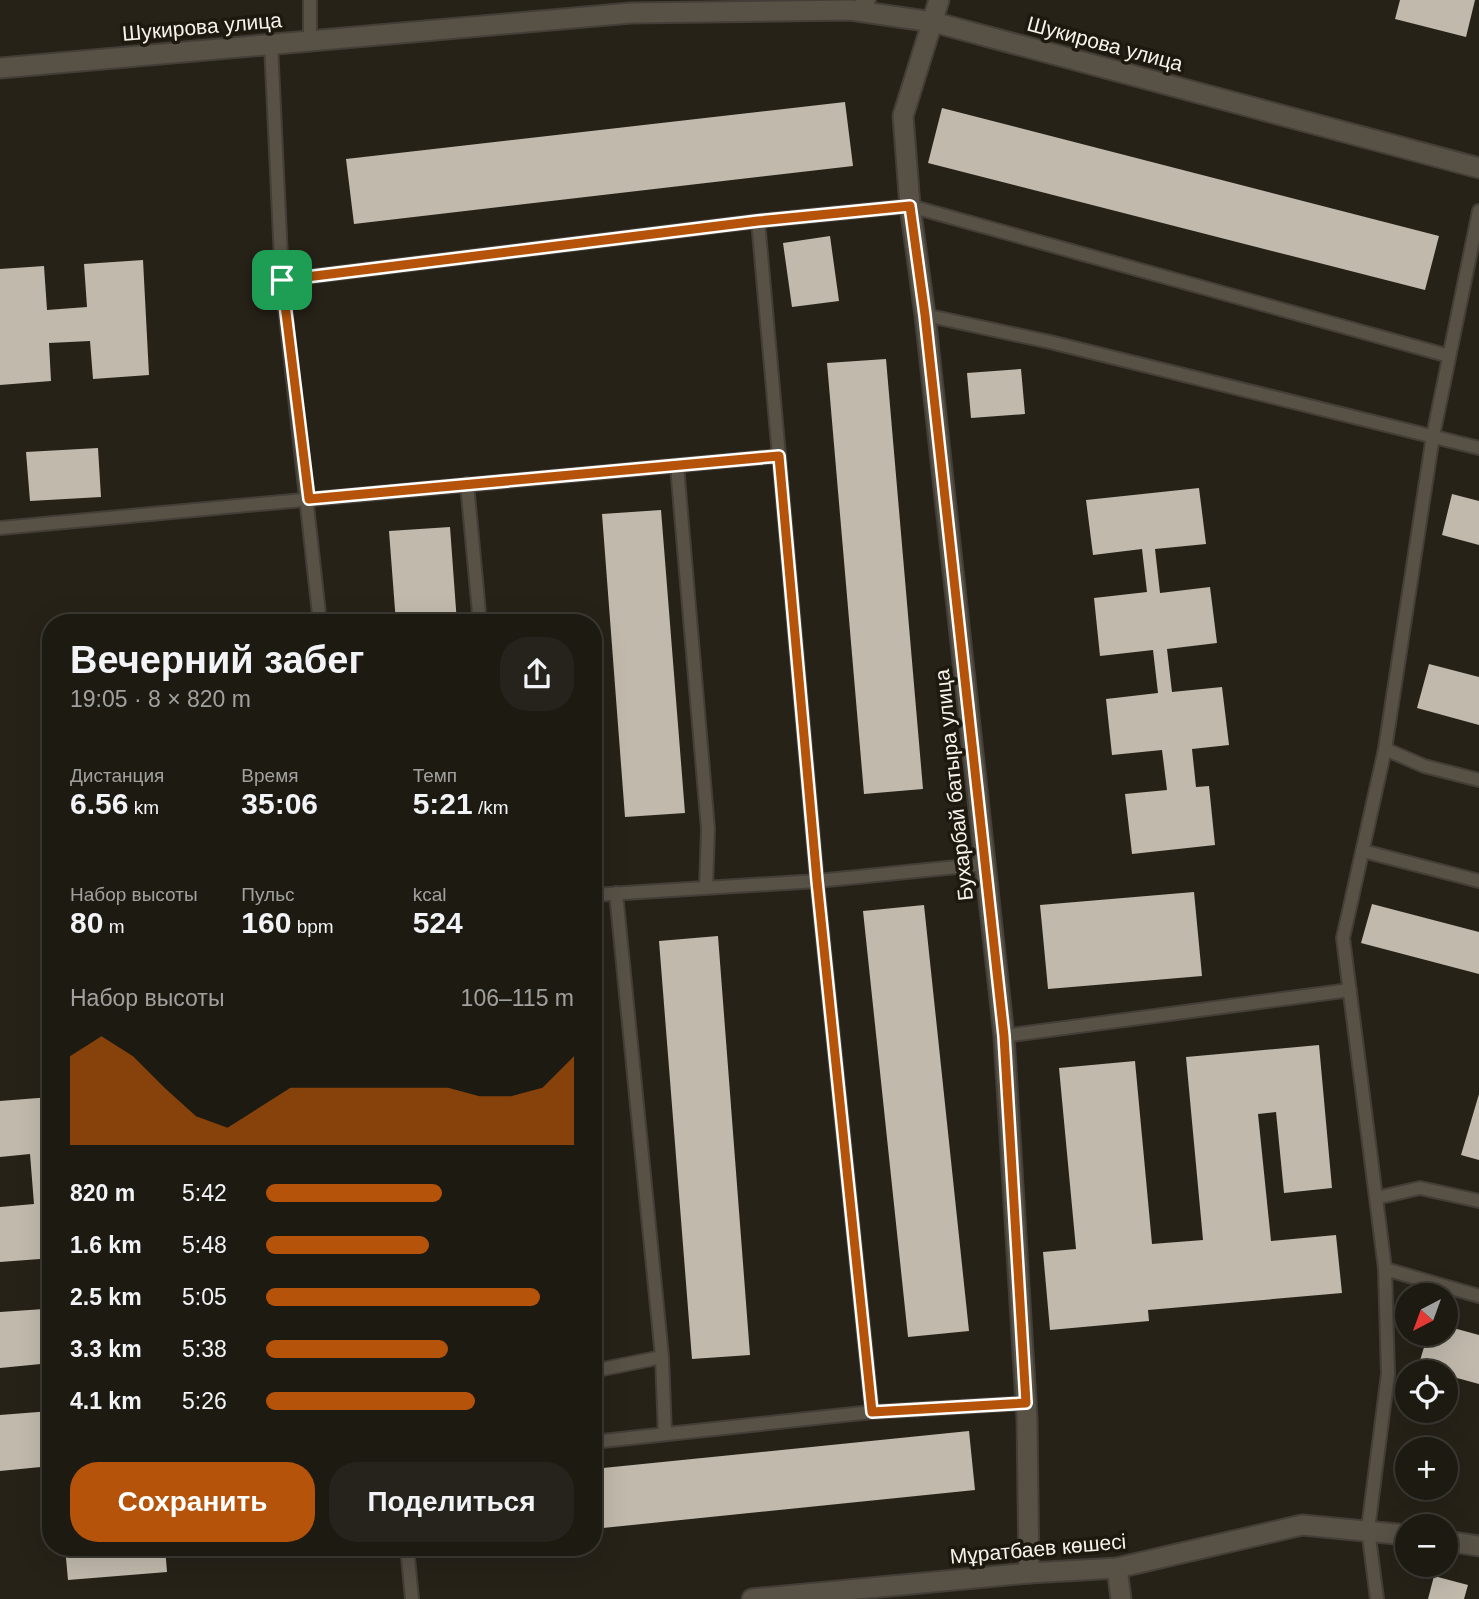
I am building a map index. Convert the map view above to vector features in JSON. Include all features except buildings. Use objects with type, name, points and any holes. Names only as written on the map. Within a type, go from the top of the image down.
[{"type":"street","name":"Бухарбай батыра улица","points":[[939,0],[903,116],[910,206],[925,315],[1004,1036],[1026,1403],[1029,1573]]},
{"type":"street","name":"Шукирова улица","points":[[0,68],[271,44],[629,6],[808,5],[933,22],[1479,168]]},
{"type":"street","name":"Мұратбаев көшесі","points":[[752,1599],[1117,1567],[1302,1525],[1395,1533]]},
{"type":"street","points":[[1458,1543],[1479,1546]]},
{"type":"street","points":[[1117,1567],[1121,1599]]},
{"type":"lane","points":[[310,0],[310,40]]},
{"type":"lane","points":[[850,10],[869,0]]},
{"type":"lane","points":[[271,44],[282,280],[309,499],[319,614]]},
{"type":"lane","points":[[282,280],[758,221],[910,206],[1450,356]]},
{"type":"lane","points":[[1377,1599],[1368,1529],[1388,1374],[1385,1269],[1343,937],[1385,750],[1433,436],[1479,211]]},
{"type":"lane","points":[[758,221],[817,881],[872,1412]]},
{"type":"lane","points":[[925,315],[1050,342],[1479,448]]},
{"type":"lane","points":[[0,528],[779,456]]},
{"type":"lane","points":[[677,466],[708,829],[706,888]]},
{"type":"lane","points":[[467,484],[479,614]]},
{"type":"lane","points":[[1385,750],[1424,766],[1479,780]]},
{"type":"lane","points":[[1363,851],[1479,881]]},
{"type":"lane","points":[[602,894],[817,881],[986,864]]},
{"type":"lane","points":[[616,893],[662,1357],[665,1434]]},
{"type":"lane","points":[[1004,1036],[1350,990]]},
{"type":"lane","points":[[1376,1198],[1420,1188],[1479,1201]]},
{"type":"lane","points":[[1385,1269],[1479,1296]]},
{"type":"lane","points":[[602,1369],[662,1357]]},
{"type":"lane","points":[[602,1441],[872,1412],[1026,1403]]},
{"type":"lane","points":[[408,1556],[412,1599]]},
{"type":"route","points":[[910,206],[925,315],[1004,1036],[1026,1403],[872,1412],[817,881],[779,456],[309,499],[282,280],[758,221],[910,206]]}]
